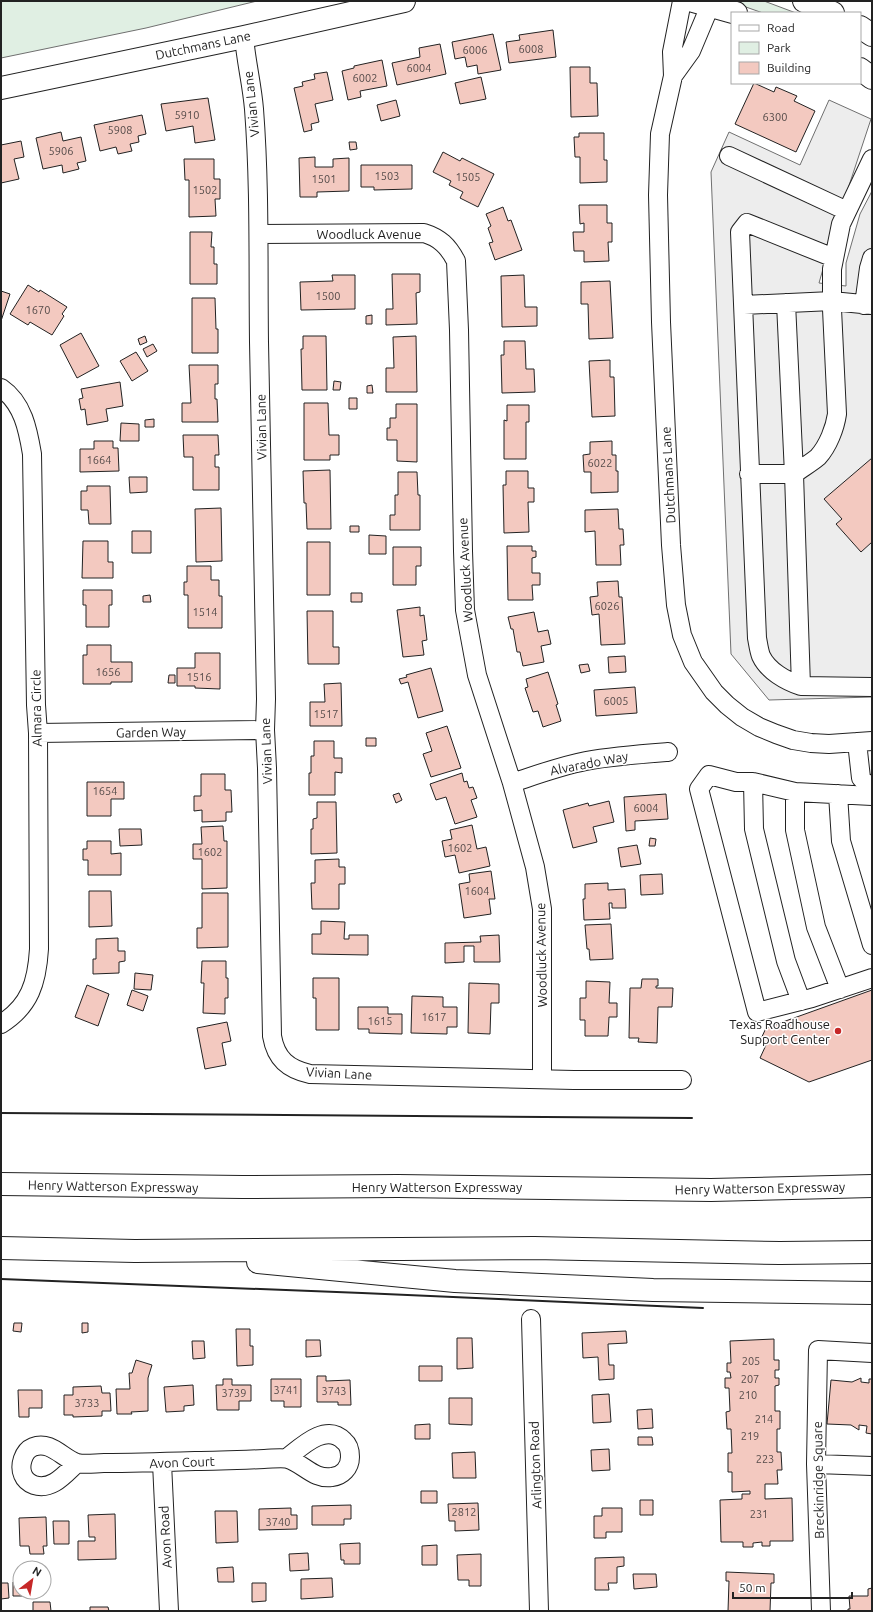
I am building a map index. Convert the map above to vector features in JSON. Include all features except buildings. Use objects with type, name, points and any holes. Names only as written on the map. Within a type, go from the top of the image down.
[{"type":"main road","name":"Dutchmans Lane","points":[[1,88],[244,37],[404,1]]},
{"type":"main road","points":[[804,1],[831,12]]},
{"type":"main road","points":[[705,2],[733,12]]},
{"type":"main road","points":[[861,28],[872,35]]},
{"type":"main road","points":[[861,70],[872,78]]},
{"type":"main road","name":"Henry Watterson Expressway","points":[[1,1184],[242,1187],[398,1186],[711,1190],[872,1186]]},
{"type":"main road","points":[[1,1248],[135,1251],[534,1248],[780,1254],[872,1252]]},
{"type":"main road","points":[[135,1251],[455,1281],[653,1290],[872,1293]]},
{"type":"street","name":"Dutchmans Lane","points":[[682,1],[672,52],[673,76],[660,134],[658,195],[671,545],[676,605],[682,634],[687,651],[702,676],[718,696],[742,717],[759,727],[793,740],[829,744],[865,741]]},
{"type":"street","name":"Dutchmans Lane","points":[[673,76],[691,51],[705,2]]},
{"type":"street","name":"Vivian Lane","points":[[244,37],[254,108],[259,234],[258,286],[265,730],[272,1036],[278,1055],[286,1064],[298,1071],[310,1074],[542,1078],[574,1080],[682,1080]]},
{"type":"street","points":[[729,156],[847,211]]},
{"type":"street","points":[[749,474],[794,474],[818,456],[829,439],[836,424],[838,414],[832,301],[832,268],[841,224],[872,159]]},
{"type":"street","points":[[834,258],[747,223],[740,232],[757,638],[762,657],[774,671],[791,682],[801,686],[872,687]]},
{"type":"street","name":"Woodluck Avenue","points":[[259,234],[424,233],[444,242],[456,260],[465,610],[477,676],[512,783],[535,867],[542,910],[542,1078]]},
{"type":"street","points":[[744,305],[832,301],[868,305],[869,268],[872,258]]},
{"type":"street","points":[[786,303],[794,474],[801,686]]},
{"type":"street","name":"Almara Circle","points":[[1,388],[14,400],[21,411],[32,454],[36,705],[38,733],[38,963],[35,980],[29,996],[22,1007],[12,1017],[1,1024]]},
{"type":"street","name":"Garden Way","points":[[38,733],[265,730]]},
{"type":"street","points":[[865,741],[861,778],[872,790]]},
{"type":"street","name":"Alvarado Way","points":[[512,783],[547,771],[585,761],[628,755],[668,752]]},
{"type":"street","points":[[872,796],[795,792],[753,782],[736,782],[709,775],[699,789],[757,1012],[801,1001],[872,978]]},
{"type":"street","points":[[753,782],[754,829],[786,961],[801,1001]]},
{"type":"street","points":[[795,792],[795,830],[816,927],[840,989]]},
{"type":"street","points":[[838,794],[841,841],[872,945]]},
{"type":"street","name":"Arlington Road","points":[[531,1319],[539,1611]]},
{"type":"street","name":"Breckinridge Square","points":[[821,1611],[816,1464],[818,1350],[872,1353]]},
{"type":"street","name":"Avon Court","points":[[77,1463],[162,1463],[287,1458]]},
{"type":"street","name":"Avon Road","points":[[162,1463],[169,1611]]},
{"type":"street","points":[[816,1464],[872,1466]]},
{"type":"green space","points":[[1,1],[257,1],[146,28],[1,58]]},
{"type":"green space","points":[[740,1],[764,1],[793,12],[760,12],[743,6]]},
{"type":"shaded area","points":[[829,100],[871,119],[833,234],[819,283],[846,286],[846,263],[860,214],[872,191],[872,697],[769,700],[731,654],[711,172],[729,132],[800,165]]},
{"type":"wall","points":[[1,1113],[692,1118]]},
{"type":"wall","points":[[1,1279],[703,1308]]},
{"type":"place","name":"Texas Roadhouse Support Center","points":[[838,1031]]}]
